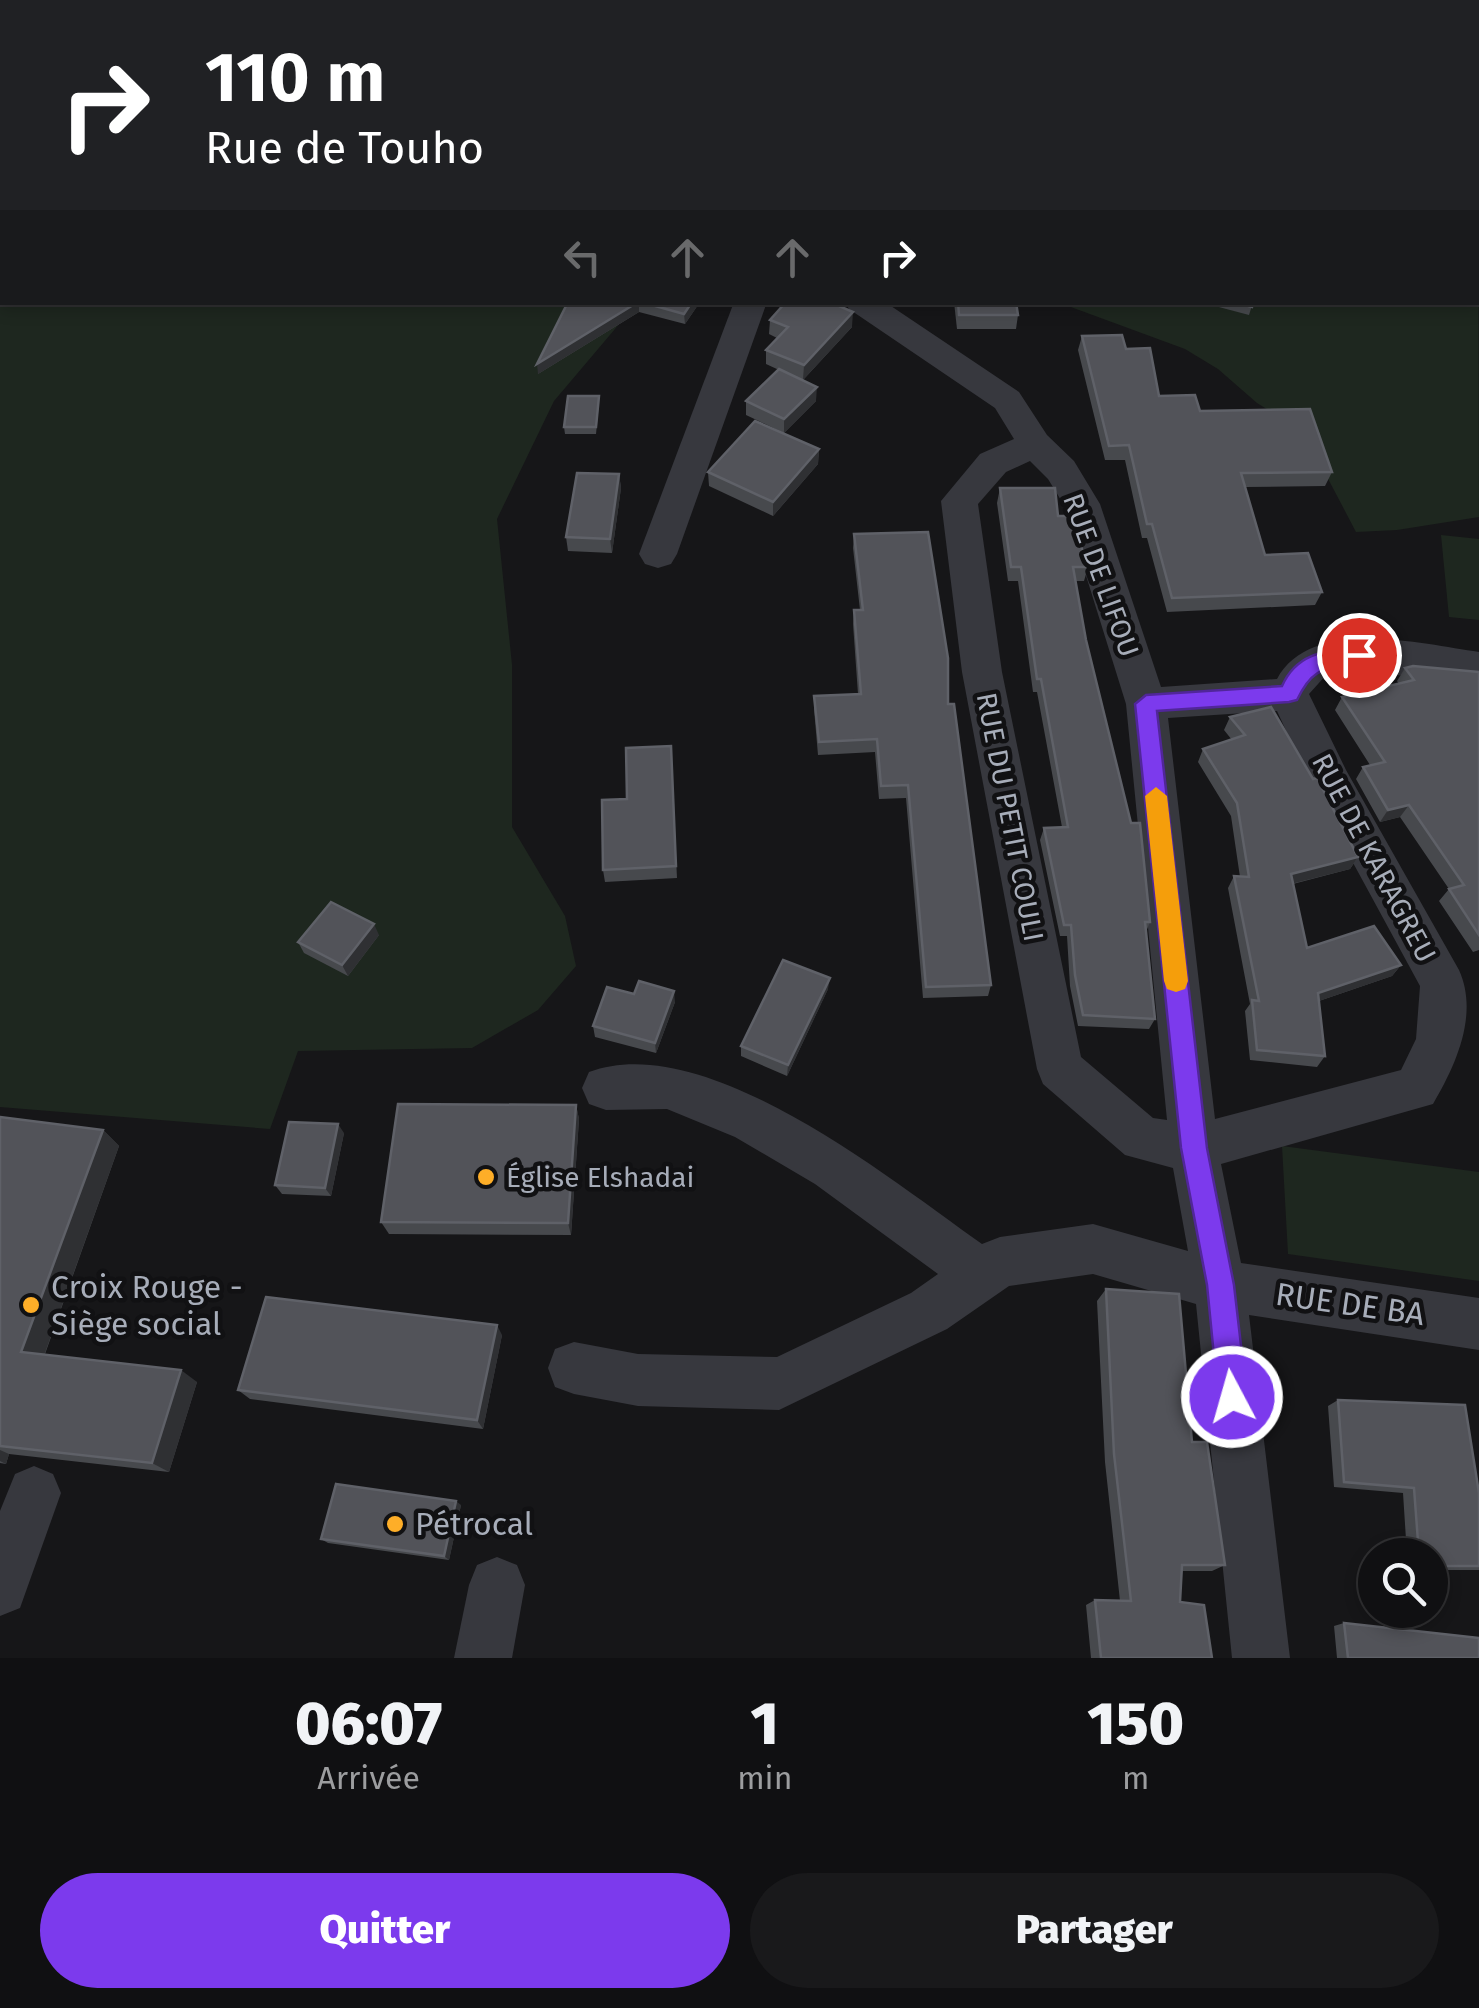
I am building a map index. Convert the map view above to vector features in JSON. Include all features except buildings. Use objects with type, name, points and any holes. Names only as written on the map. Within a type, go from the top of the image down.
[{"type":"street","points":[[658,554],[750,305]]},
{"type":"street","name":"RUE DE LIFOU","points":[[865,305],[1007,400],[1035,444],[1061,470],[1082,504],[1146,704],[1194,1148],[1220,1285],[1261,1658]]},
{"type":"street","name":"RUE DU PETIT COULI","points":[[1035,444],[993,463],[959,502],[982,672],[1060,1069],[1142,1140],[1194,1148]]},
{"type":"street","points":[[1146,704],[1289,694],[1296,677],[1316,661],[1359,655],[1479,667]]},
{"type":"street","name":"RUE DE KARAGREU","points":[[1194,1148],[1416,1088],[1438,1056],[1443,984],[1329,779],[1289,694]]},
{"type":"street","points":[[606,1088],[663,1085],[745,1119],[798,1146],[982,1275]]},
{"type":"street","name":"RUE DE BA","points":[[574,1368],[638,1380],[779,1384],[930,1311],[1000,1262],[1092,1250],[1220,1285],[1479,1324]]},
{"type":"street","points":[[0,1588],[34,1492]]},
{"type":"street","points":[[483,1658],[496,1585]]},
{"type":"shaded area","points":[[0,305],[635,305],[554,401],[497,519],[512,665],[512,827],[565,916],[576,966],[538,1010],[472,1048],[298,1051],[270,1129],[0,1107]]},
{"type":"shaded area","points":[[1065,305],[1479,305],[1479,517],[1356,532],[1303,431],[1257,403],[1218,369],[1185,349]]},
{"type":"shaded area","points":[[1441,535],[1479,539],[1479,620],[1449,617]]},
{"type":"shaded area","points":[[1282,1146],[1479,1172],[1479,1281],[1288,1254]]},
{"type":"slow traffic","points":[[1156,796],[1176,981]]},
{"type":"place","name":"Église Elshadai","points":[[486,1177]]},
{"type":"place","name":"Croix Rouge - Siège social","points":[[31,1305]]},
{"type":"place","name":"Pétrocal","points":[[395,1524]]},
{"type":"route","points":[[1232,1397],[1220,1285],[1194,1148],[1146,704],[1289,694],[1296,677],[1316,661],[1359,655]]}]
